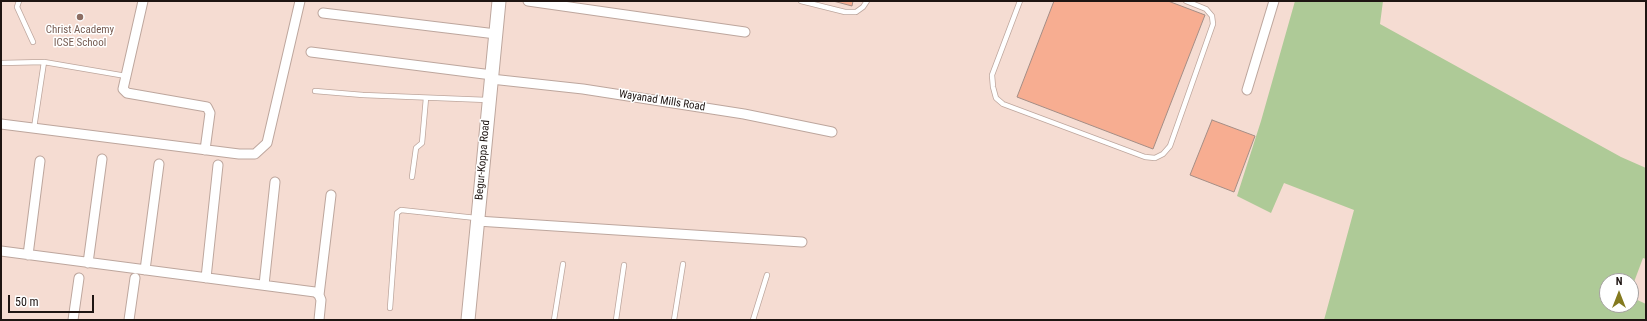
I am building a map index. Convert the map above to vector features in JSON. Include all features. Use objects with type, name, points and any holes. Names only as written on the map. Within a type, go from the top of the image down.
[{"type":"main road","name":"Begur-Koppa Road","points":[[469,320],[499,1]]},
{"type":"street","points":[[143,1],[123,89],[127,93],[207,107],[210,113],[205,150]]},
{"type":"street","points":[[1,124],[205,150],[239,154],[255,154],[267,143],[300,1]]},
{"type":"street","points":[[528,1],[745,32]]},
{"type":"street","points":[[1247,90],[1274,1]]},
{"type":"street","points":[[323,13],[496,34]]},
{"type":"street","name":"Wayanad Mills Road","points":[[311,52],[583,89],[736,112],[832,132]]},
{"type":"street","points":[[88,263],[102,159]]},
{"type":"street","points":[[28,255],[40,161]]},
{"type":"street","points":[[145,270],[159,164]]},
{"type":"street","points":[[206,278],[218,165]]},
{"type":"street","points":[[264,285],[275,182]]},
{"type":"street","points":[[319,320],[321,300],[319,295],[332,195]]},
{"type":"street","points":[[478,219],[802,242]]},
{"type":"street","points":[[1,252],[316,292],[319,295]]},
{"type":"street","points":[[73,320],[79,278]]},
{"type":"street","points":[[129,320],[135,278]]},
{"type":"lane","points":[[18,1],[17,8],[33,42]]},
{"type":"lane","points":[[801,1],[845,12],[856,12],[863,8],[867,1]]},
{"type":"lane","points":[[1020,1],[992,75],[996,98],[1003,104],[1145,157],[1154,158],[1163,154],[1170,146],[1212,24],[1212,16],[1206,9],[1186,1]]},
{"type":"lane","points":[[34,128],[44,62]]},
{"type":"lane","points":[[1,63],[44,62],[126,76]]},
{"type":"lane","points":[[316,91],[426,98],[489,100]]},
{"type":"lane","points":[[412,177],[416,148],[422,143],[426,98]]},
{"type":"lane","points":[[390,308],[396,213],[401,210],[478,219]]},
{"type":"lane","points":[[554,320],[563,264]]},
{"type":"lane","points":[[674,320],[683,264]]},
{"type":"lane","points":[[616,320],[624,265]]},
{"type":"lane","points":[[753,320],[767,275]]},
{"type":"green space","points":[[1295,1],[1383,1],[1380,24],[1621,157],[1646,168],[1646,259],[1643,258],[1637,273],[1599,273],[1599,313],[1639,313],[1639,301],[1646,304],[1646,320],[1324,320],[1354,210],[1284,183],[1271,213],[1237,196],[1261,121]]},
{"type":"building","points":[[833,1],[853,1],[852,6]]},
{"type":"building","points":[[1054,1],[1168,1],[1205,15],[1153,149],[1017,97]]},
{"type":"building","points":[[1212,120],[1255,136],[1234,192],[1190,175]]},
{"type":"place","name":"Christ Academy ICSE School","points":[[80,17]]}]
